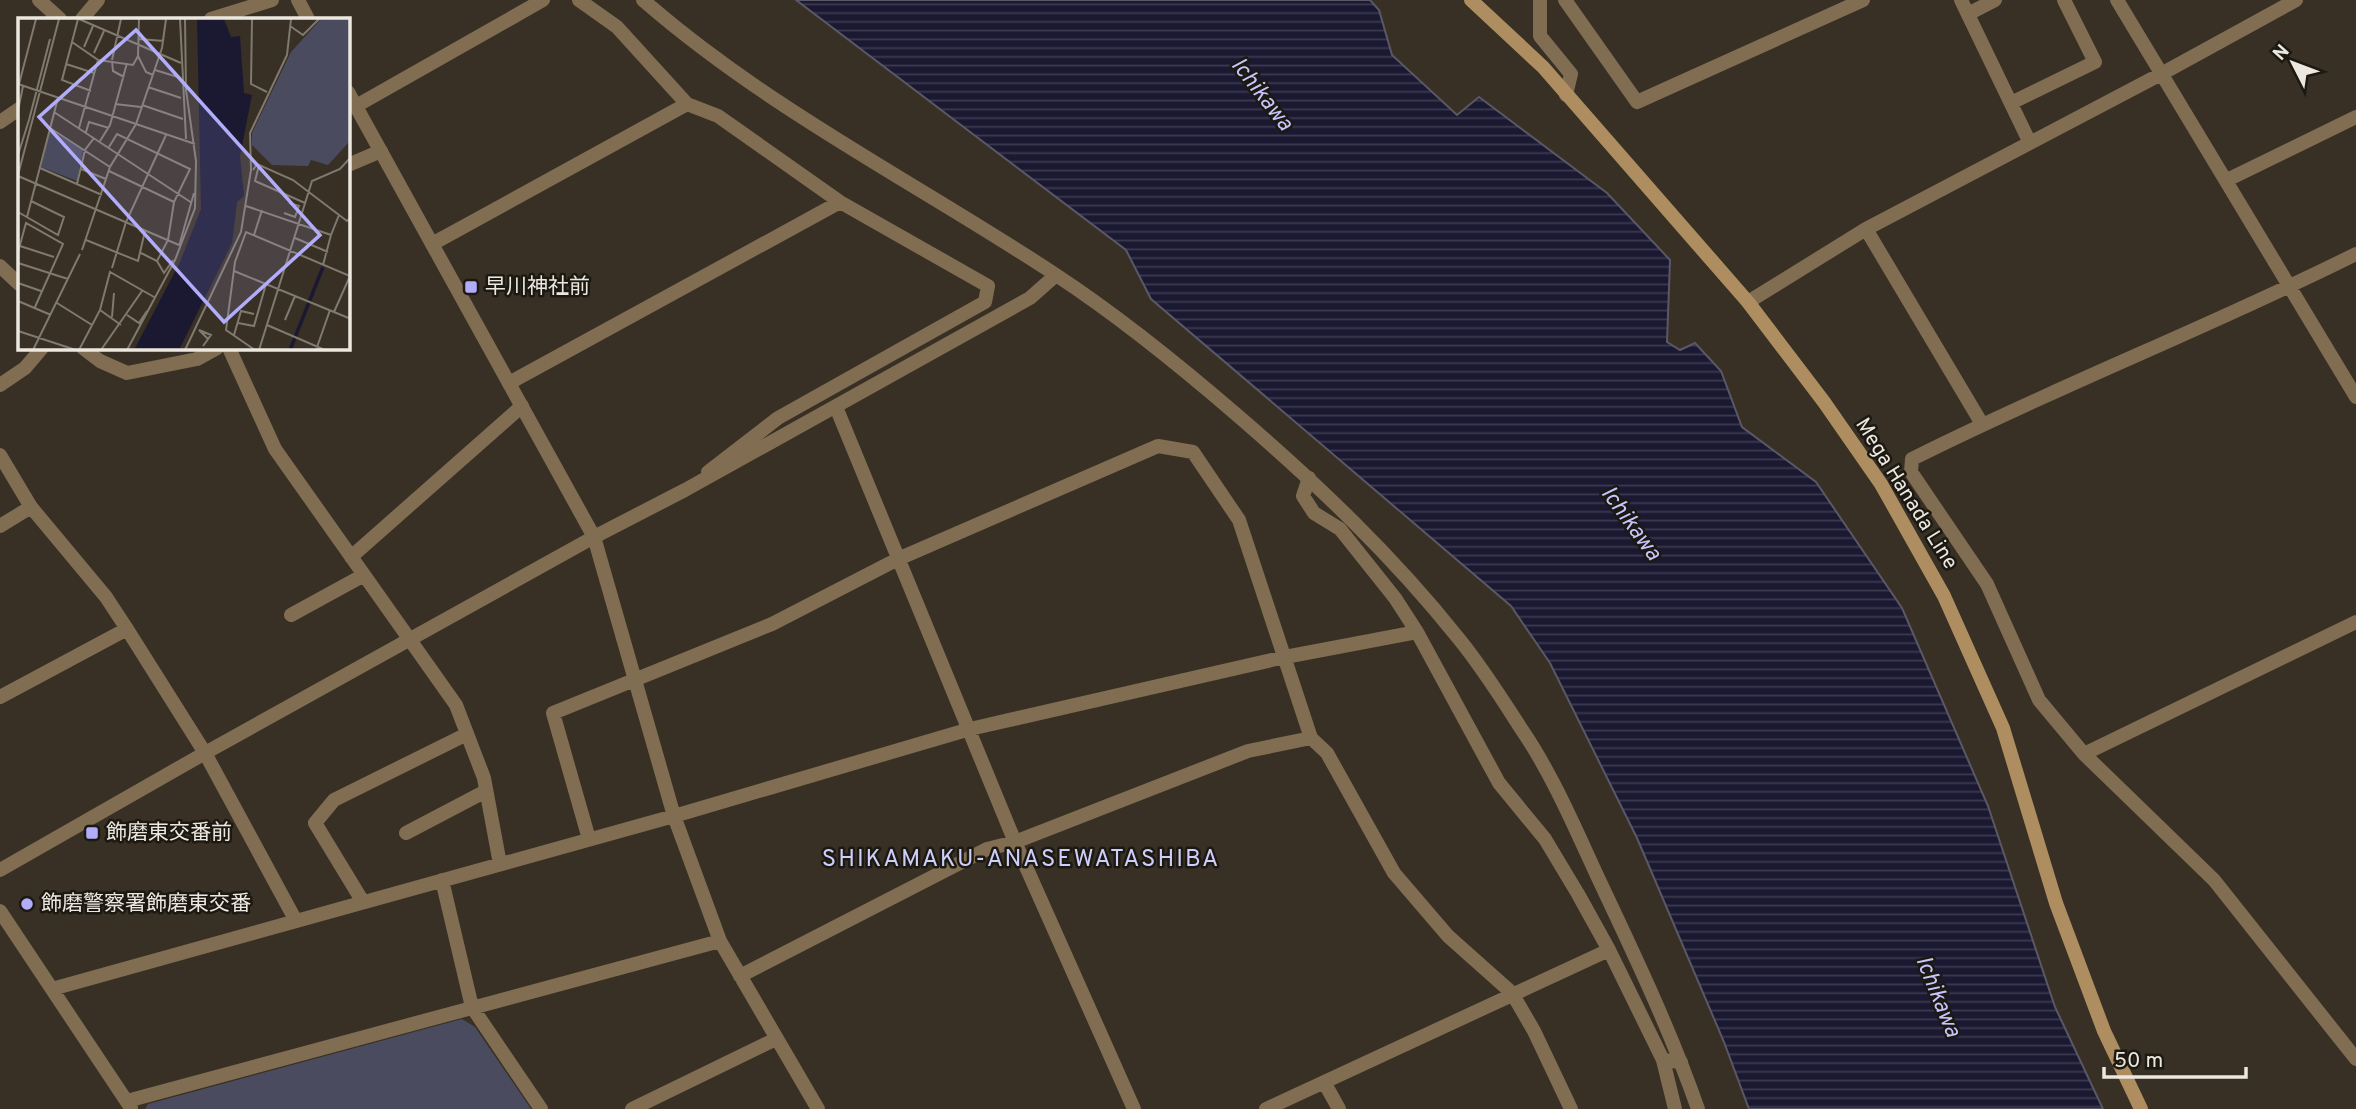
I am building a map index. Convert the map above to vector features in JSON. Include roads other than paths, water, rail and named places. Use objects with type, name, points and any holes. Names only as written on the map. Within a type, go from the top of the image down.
[{"type":"main road","name":"Mega Hanada Line","points":[[1471,0],[1543,67],[1748,302],[1824,402],[1881,484],[1944,596],[2003,728],[2056,903],[2104,1031],[2141,1109]]},
{"type":"street","points":[[39,0],[59,18]]},
{"type":"street","points":[[83,18],[98,0]]},
{"type":"street","points":[[214,18],[272,0]]},
{"type":"street","points":[[298,0],[307,18]]},
{"type":"street","points":[[356,106],[543,0]]},
{"type":"street","points":[[579,0],[617,27],[687,104],[718,116],[840,202],[988,286],[985,302],[778,418],[685,490]]},
{"type":"street","points":[[643,0],[669,23],[745,79],[1056,275],[1116,316],[1177,363],[1310,478],[1403,573],[1461,641],[1525,734],[1573,823],[1681,1062],[1698,1109]]},
{"type":"street","points":[[1540,0],[1541,36],[1571,74],[1566,95]]},
{"type":"street","points":[[1565,0],[1637,102],[1863,0]]},
{"type":"street","points":[[1961,0],[2030,143]]},
{"type":"street","points":[[1968,14],[1995,0]]},
{"type":"street","points":[[2011,103],[2095,62],[2064,0]]},
{"type":"street","points":[[2117,0],[2356,397]]},
{"type":"street","points":[[1748,302],[1866,229],[2296,0]]},
{"type":"street","points":[[350,96],[594,537],[674,816],[720,941],[818,1109]]},
{"type":"street","points":[[432,244],[687,104]]},
{"type":"street","points":[[0,122],[18,110]]},
{"type":"street","points":[[2227,180],[2356,117]]},
{"type":"street","points":[[350,164],[381,151]]},
{"type":"street","points":[[509,383],[840,202]]},
{"type":"street","points":[[1866,229],[1982,424]]},
{"type":"street","points":[[2356,254],[2291,287],[1982,424],[1912,459],[1911,472],[1987,584],[2039,700],[2084,754],[2214,880],[2356,1059]]},
{"type":"street","points":[[0,266],[18,283]]},
{"type":"street","points":[[0,870],[205,752],[1030,298],[1056,275]]},
{"type":"street","points":[[0,385],[25,368],[40,350]]},
{"type":"street","points":[[85,350],[100,361],[127,373],[197,359],[213,350]]},
{"type":"street","points":[[230,350],[275,449],[456,705],[484,778],[500,864]]},
{"type":"street","points":[[352,557],[522,406]]},
{"type":"street","points":[[836,407],[1015,842],[1134,1109]]},
{"type":"street","points":[[589,839],[553,713],[772,624],[898,559],[1158,446],[1193,452],[1239,520],[1311,738],[1327,753],[1394,873],[1448,936],[1513,993],[1571,1109]]},
{"type":"street","points":[[0,454],[31,507],[106,597],[205,752],[296,921]]},
{"type":"street","points":[[1310,478],[1303,496],[1314,513],[1340,529],[1395,598],[1417,632],[1499,783],[1545,839],[1609,950],[1663,1060],[1675,1109]]},
{"type":"street","points":[[0,526],[31,507]]},
{"type":"street","points":[[291,615],[364,575]]},
{"type":"street","points":[[2084,754],[2356,622]]},
{"type":"street","points":[[0,697],[127,629]]},
{"type":"street","points":[[52,989],[674,816],[970,729],[1285,657],[1417,632]]},
{"type":"street","points":[[363,902],[315,823],[334,800],[467,734]]},
{"type":"street","points":[[740,976],[987,849],[1015,842],[1248,751],[1311,738]]},
{"type":"street","points":[[406,833],[486,791]]},
{"type":"street","points":[[442,880],[472,1007],[541,1109]]},
{"type":"street","points":[[0,911],[129,1105],[472,1007],[720,941]]},
{"type":"street","points":[[1266,1109],[1609,950]]},
{"type":"street","points":[[632,1109],[776,1039]]},
{"type":"street","points":[[1663,1060],[1681,1062]]},
{"type":"street","points":[[1324,1082],[1339,1109]]},
{"type":"water","name":"Ichikawa","points":[[796,0],[1370,0],[1379,10],[1392,55],[1457,115],[1479,97],[1607,193],[1670,260],[1667,342],[1680,350],[1695,343],[1721,371],[1742,427],[1816,482],[1902,608],[1988,806],[2055,1007],[2103,1109],[1749,1109],[1724,1042],[1637,838],[1550,663],[1511,606],[1151,299],[1126,250]]},
{"type":"place","name":"早川神社前","points":[[471,287]]},
{"type":"place","name":"飾磨東交番前","points":[[92,833]]},
{"type":"place","name":"飾磨警察署飾磨東交番","points":[[27,904]]},
{"type":"district","name":"SHIKAMAKU-ANASEWATASHIBA","points":[[1021,860]]}]
